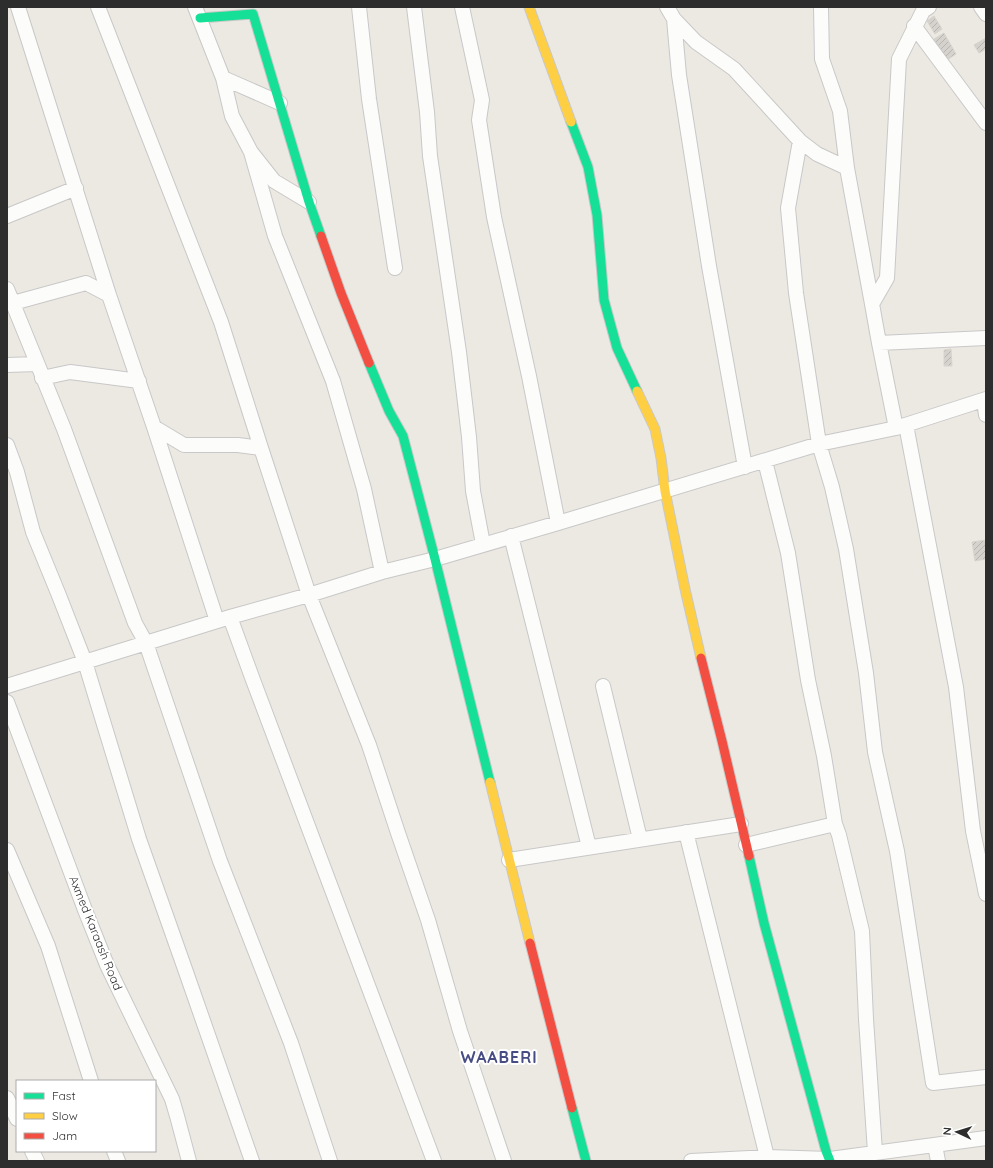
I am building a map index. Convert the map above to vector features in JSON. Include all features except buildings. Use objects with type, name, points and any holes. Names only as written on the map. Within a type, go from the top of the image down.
[{"type":"street","points":[[18,7],[154,427],[224,619],[258,695],[434,1161]]},
{"type":"street","points":[[98,7],[222,322],[309,595],[369,745],[428,920],[460,1031],[504,1161]]},
{"type":"street","points":[[359,7],[369,99],[395,268]]},
{"type":"street","points":[[414,7],[430,156],[459,352],[469,437],[473,491],[483,544]]},
{"type":"street","points":[[462,7],[482,100],[479,120],[494,217],[529,376],[558,523]]},
{"type":"street","points":[[529,7],[588,167],[597,214],[604,300],[617,348],[655,429],[662,458],[665,492],[685,589],[740,824],[764,923],[826,1151],[830,1160]]},
{"type":"street","points":[[821,7],[822,59],[840,110],[847,168],[879,343],[901,427],[956,687],[973,831],[986,894]]},
{"type":"street","points":[[872,304],[887,278],[899,59],[914,26],[923,11],[929,7]]},
{"type":"street","points":[[981,7],[986,14]]},
{"type":"street","points":[[309,202],[274,181],[251,152],[232,116],[224,78],[197,12],[253,14],[309,202],[341,293],[389,411],[403,436],[586,1161]]},
{"type":"street","points":[[671,13],[681,91],[709,266],[745,467]]},
{"type":"street","points":[[671,13],[696,42],[734,69],[800,141],[817,154],[847,168]]},
{"type":"street","points":[[914,26],[986,123]]},
{"type":"street","points":[[224,78],[280,103]]},
{"type":"street","points":[[800,141],[788,208],[796,293],[819,444],[832,487],[846,549],[866,673],[875,752],[897,850],[933,1083],[986,1077]]},
{"type":"street","points":[[251,152],[275,236],[333,381],[364,489],[382,572]]},
{"type":"street","points":[[7,216],[76,188]]},
{"type":"street","points":[[12,303],[86,283],[110,295]]},
{"type":"street","points":[[7,289],[64,429],[134,623],[146,643],[220,861],[290,1043],[330,1161]]},
{"type":"street","points":[[879,343],[986,338]]},
{"type":"street","points":[[7,365],[37,364]]},
{"type":"street","points":[[42,378],[70,372],[139,381]]},
{"type":"street","points":[[7,686],[224,619],[309,595],[382,572],[435,559],[665,492],[819,444],[901,427],[985,400],[986,415]]},
{"type":"street","points":[[154,427],[184,445],[238,445],[261,448]]},
{"type":"street","points":[[7,445],[17,472],[33,532],[85,662],[138,839],[252,1161]]},
{"type":"street","points":[[765,461],[788,553],[808,680],[824,756],[835,824],[862,931],[875,1152]]},
{"type":"street","points":[[511,536],[589,847]]},
{"type":"street","points":[[603,686],[640,839]]},
{"type":"street","name":"Axmed Karaash Road","points":[[7,702],[107,965],[172,1099],[189,1161]]},
{"type":"street","points":[[509,860],[740,824]]},
{"type":"street","points":[[746,845],[835,824]]},
{"type":"street","points":[[686,832],[775,1159]]},
{"type":"street","points":[[7,850],[48,946],[91,1080]]},
{"type":"street","points":[[7,1098],[16,1117]]},
{"type":"street","points":[[691,1161],[775,1159],[830,1160],[875,1152],[986,1138]]},
{"type":"street","points":[[935,1145],[938,1161]]},
{"type":"street","points":[[32,1152],[37,1161]]},
{"type":"traffic: fast","points":[[200,18],[253,14],[309,202],[321,236]]},
{"type":"traffic: fast","points":[[571,122],[588,167],[597,215],[604,300],[617,348],[637,391]]},
{"type":"traffic: fast","points":[[369,363],[389,411],[403,436],[490,782]]},
{"type":"traffic: fast","points":[[749,856],[764,923],[830,1161]]},
{"type":"traffic: fast","points":[[572,1108],[586,1161]]},
{"type":"traffic: slow","points":[[529,7],[571,122]]},
{"type":"traffic: slow","points":[[637,391],[655,429],[661,458],[665,491],[701,658]]},
{"type":"traffic: slow","points":[[490,782],[530,943]]},
{"type":"traffic: jam","points":[[321,236],[341,293],[369,363]]},
{"type":"traffic: jam","points":[[701,658],[749,856]]},
{"type":"traffic: jam","points":[[530,943],[572,1108]]},
{"type":"district","name":"WAABERI","points":[[499,1057]]}]
